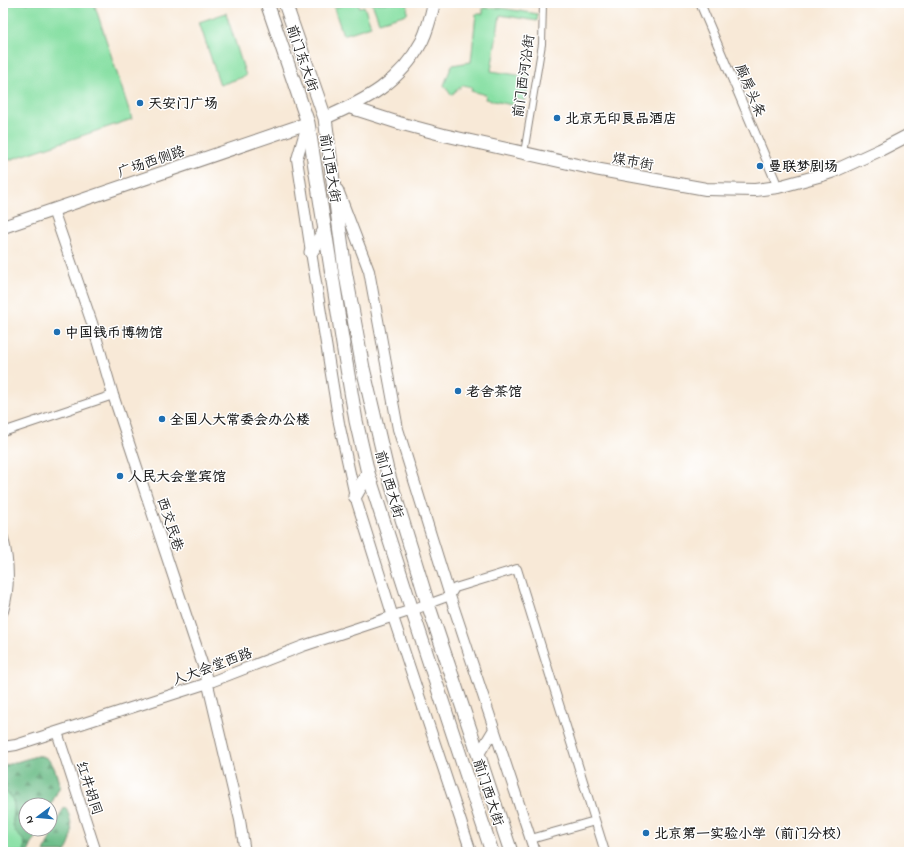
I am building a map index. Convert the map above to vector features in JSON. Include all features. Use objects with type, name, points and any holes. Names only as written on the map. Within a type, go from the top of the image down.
[{"type":"main road","name":"前门东大街","points":[[267,3],[308,123]]},
{"type":"main road","name":"前门东大街","points":[[285,3],[325,118]]},
{"type":"main road","points":[[308,123],[325,118],[374,94],[394,78],[410,60],[422,40],[434,3]]},
{"type":"main road","name":"煤市街","points":[[349,107],[444,135],[595,169],[706,189],[755,190],[778,187],[822,175],[884,148],[909,135]]},
{"type":"main road","name":"前门西大街","points":[[325,118],[345,270],[364,376],[386,470],[428,604],[511,852]]},
{"type":"main road","name":"广场西侧路","points":[[3,227],[308,123]]},
{"type":"main road","name":"前门西大街","points":[[308,123],[339,323],[355,414],[368,473],[492,852]]},
{"type":"main road","points":[[311,252],[325,230]]},
{"type":"main road","points":[[355,496],[368,473]]},
{"type":"street","name":"前门西河沿街","points":[[524,153],[542,44],[543,3]]},
{"type":"street","name":"廊房头条","points":[[700,3],[778,187]]},
{"type":"street","name":"前门西大街","points":[[308,123],[297,159],[339,423],[355,496],[393,617],[471,852]]},
{"type":"street","name":"前门西大街","points":[[332,173],[369,271],[398,428],[450,596],[535,852]]},
{"type":"street","name":"西交民巷","points":[[53,210],[92,323],[113,395],[208,683],[240,820],[245,852]]},
{"type":"street","points":[[3,432],[113,395]]},
{"type":"street","points":[[3,538],[8,565],[8,586],[3,611]]},
{"type":"street","points":[[428,604],[450,596],[455,588],[517,569],[604,852]]},
{"type":"street","name":"人大会堂西路","points":[[3,748],[208,683],[303,646],[428,604]]},
{"type":"street","points":[[479,754],[494,729]]},
{"type":"street","name":"红井胡同","points":[[57,732],[96,852]]},
{"type":"street","points":[[531,839],[595,821]]},
{"type":"green space","points":[[3,3],[94,3],[132,119],[3,162]]},
{"type":"green space","points":[[348,3],[358,3],[359,7],[364,6],[371,26],[343,35],[334,8]]},
{"type":"green space","points":[[372,3],[408,3],[407,14],[379,22]]},
{"type":"green space","points":[[483,8],[501,8],[538,14],[537,21],[500,15],[491,71],[530,77],[525,101],[514,98],[512,105],[485,99],[486,95],[471,91],[472,87],[463,85],[451,95],[444,85],[452,65],[471,62],[476,14],[483,14]]},
{"type":"green space","points":[[226,13],[246,76],[220,85],[199,22]]},
{"type":"green space","points":[[37,756],[43,756],[47,758],[53,766],[60,786],[54,797],[18,797],[18,837],[35,837],[28,852],[3,852],[3,766]]},
{"type":"green space","points":[[37,756],[43,756],[47,758],[53,766],[60,786],[54,797],[18,797],[18,834],[13,824],[14,809],[11,796],[3,792],[3,766]]},
{"type":"green space","points":[[65,807],[70,820],[72,831],[68,847],[65,852],[44,852],[51,837],[58,837],[58,820]]},
{"type":"green space","points":[[20,837],[35,837],[28,852],[24,852],[25,843]]},
{"type":"place","name":"天安门广场","points":[[140,103]]},
{"type":"place","name":"北京无印良品酒店","points":[[557,118]]},
{"type":"place","name":"曼联梦剧场","points":[[760,166]]},
{"type":"place","name":"中国钱币博物馆","points":[[57,332]]},
{"type":"place","name":"老舍茶馆","points":[[458,391]]},
{"type":"place","name":"全国人大常委会办公楼","points":[[162,419]]},
{"type":"place","name":"人民大会堂宾馆","points":[[120,476]]},
{"type":"place","name":"北京第一实验小学（前门分校）","points":[[646,833]]}]
